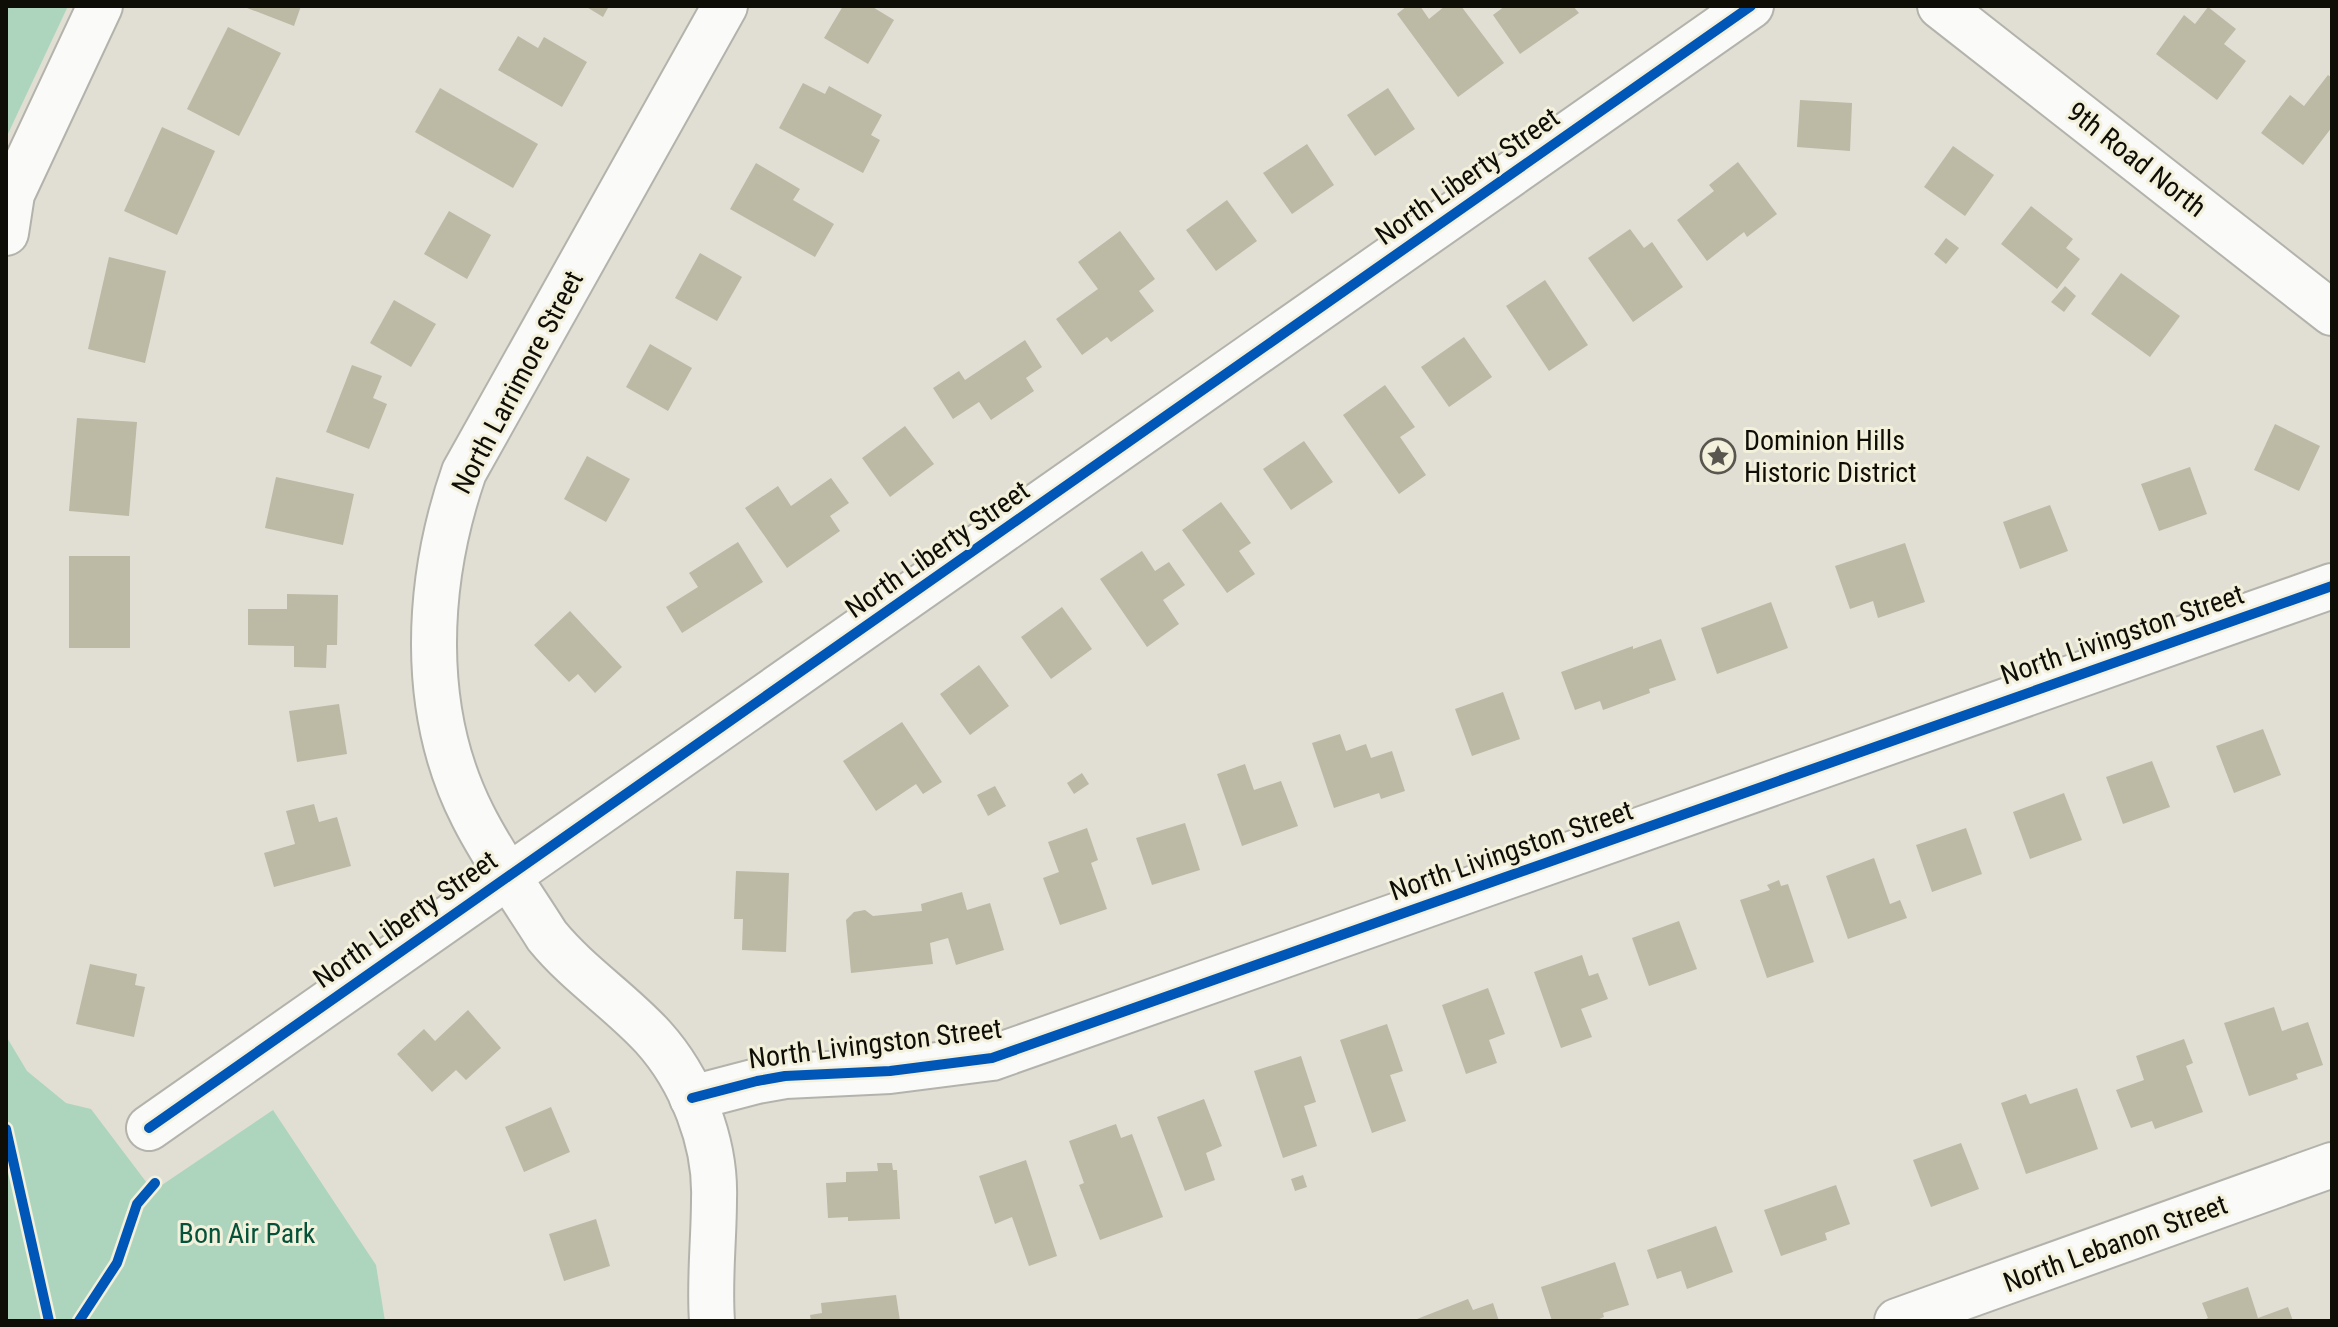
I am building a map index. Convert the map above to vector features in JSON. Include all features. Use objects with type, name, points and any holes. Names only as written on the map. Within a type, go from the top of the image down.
[{"type":"street","points":[[6,233],[12,194],[100,6]]},
{"type":"street","name":"North Larrimore Street","points":[[712,1321],[713,1178],[708,1141],[692,1098],[670,1059],[654,1039],[622,1005],[555,945],[469,807],[447,749],[438,701],[434,623],[442,547],[464,472],[725,6]]},
{"type":"street","name":"North Liberty Street","points":[[149,1128],[1751,6]]},
{"type":"street","name":"9th Road North","points":[[1940,6],[2332,313]]},
{"type":"street","name":"North Livingston Street","points":[[692,1098],[785,1076],[890,1071],[992,1058],[2332,586]]},
{"type":"street","name":"North Lebanon Street","points":[[1897,1321],[1966,1310],[2332,1165]]},
{"type":"green space","points":[[6,6],[68,6],[6,138]]},
{"type":"green space","name":"Bon Air Park","points":[[6,1036],[27,1071],[66,1103],[91,1109],[153,1191],[273,1110],[376,1265],[385,1321],[6,1321]]},
{"type":"building","points":[[242,6],[301,6],[294,26]]},
{"type":"building","points":[[585,6],[609,6],[603,17]]},
{"type":"building","points":[[843,6],[871,6],[894,20],[868,64],[824,38]]},
{"type":"building","points":[[1407,6],[1420,6],[1429,19],[1445,6],[1461,6],[1504,63],[1458,97],[1397,14]]},
{"type":"building","points":[[1505,6],[1573,6],[1579,13],[1520,54],[1493,15]]},
{"type":"building","points":[[2208,7],[2236,29],[2224,44],[2246,61],[2217,100],[2156,54],[2184,15],[2195,24]]},
{"type":"building","points":[[228,27],[281,53],[239,136],[187,109]]},
{"type":"building","points":[[518,36],[538,48],[544,37],[587,62],[562,107],[498,70]]},
{"type":"building","points":[[2328,75],[2332,78],[2332,127],[2303,165],[2261,133],[2290,95],[2304,106]]},
{"type":"building","points":[[803,83],[825,94],[829,86],[882,115],[871,135],[880,140],[863,173],[779,128]]},
{"type":"building","points":[[440,88],[538,144],[513,188],[415,132]]},
{"type":"building","points":[[1388,88],[1415,129],[1375,156],[1347,115]]},
{"type":"building","points":[[1800,100],[1852,103],[1850,151],[1797,147]]},
{"type":"building","points":[[162,127],[215,151],[177,235],[124,211]]},
{"type":"building","points":[[1307,144],[1334,185],[1292,214],[1263,173]]},
{"type":"building","points":[[1953,146],[1994,175],[1965,216],[1924,187]]},
{"type":"building","points":[[1738,162],[1777,214],[1747,237],[1744,232],[1707,261],[1677,220],[1714,191],[1709,185]]},
{"type":"building","points":[[756,163],[800,189],[793,200],[834,224],[815,257],[730,209]]},
{"type":"building","points":[[1227,200],[1257,241],[1216,271],[1186,230]]},
{"type":"building","points":[[2031,206],[2073,239],[2066,248],[2080,259],[2057,289],[2001,244]]},
{"type":"building","points":[[449,211],[491,235],[467,279],[424,254]]},
{"type":"building","points":[[1630,229],[1644,248],[1652,242],[1683,287],[1633,322],[1588,258]]},
{"type":"building","points":[[1120,231],[1155,279],[1139,291],[1154,311],[1111,342],[1107,337],[1082,355],[1056,319],[1098,289],[1078,262]]},
{"type":"building","points":[[1946,238],[1959,248],[1946,264],[1934,254]]},
{"type":"building","points":[[700,253],[742,277],[717,321],[675,298]]},
{"type":"building","points":[[109,257],[166,271],[145,363],[88,349]]},
{"type":"building","points":[[2121,273],[2180,316],[2150,357],[2091,314]]},
{"type":"building","points":[[1545,280],[1588,345],[1549,371],[1506,306]]},
{"type":"building","points":[[2065,286],[2076,296],[2064,312],[2051,302]]},
{"type":"building","points":[[394,300],[436,324],[411,367],[370,343]]},
{"type":"building","points":[[1464,337],[1492,377],[1449,407],[1421,367]]},
{"type":"building","points":[[1025,340],[1042,367],[1026,378],[1034,391],[991,420],[979,402],[953,419],[933,388],[959,371],[965,380]]},
{"type":"building","points":[[650,344],[692,368],[668,411],[626,387]]},
{"type":"building","points":[[352,365],[382,376],[373,398],[387,404],[369,449],[326,432]]},
{"type":"building","points":[[1385,385],[1415,427],[1400,437],[1426,475],[1399,494],[1343,415]]},
{"type":"building","points":[[77,418],[137,422],[129,516],[69,511]]},
{"type":"building","points":[[2275,424],[2320,446],[2299,491],[2254,470]]},
{"type":"building","points":[[905,426],[934,464],[890,497],[862,458]]},
{"type":"building","points":[[1304,441],[1333,482],[1291,510],[1263,469]]},
{"type":"building","points":[[587,456],[630,479],[606,522],[564,499]]},
{"type":"building","points":[[2190,467],[2207,514],[2159,531],[2141,484]]},
{"type":"building","points":[[276,477],[354,494],[343,545],[265,528]]},
{"type":"building","points":[[831,478],[849,503],[830,516],[840,531],[787,568],[745,508],[778,486],[791,506]]},
{"type":"building","points":[[1221,502],[1251,543],[1239,551],[1255,574],[1227,593],[1182,530]]},
{"type":"building","points":[[2050,505],[2068,551],[2020,569],[2003,522]]},
{"type":"building","points":[[738,542],[763,582],[682,633],[666,607],[698,587],[689,573]]},
{"type":"building","points":[[1905,543],[1925,602],[1878,618],[1873,601],[1850,609],[1835,566]]},
{"type":"building","points":[[1142,551],[1155,571],[1169,562],[1185,585],[1163,600],[1179,624],[1147,647],[1100,579]]},
{"type":"building","points":[[69,556],[130,556],[130,648],[69,648]]},
{"type":"building","points":[[287,594],[338,595],[337,645],[327,645],[326,668],[294,667],[294,646],[248,645],[248,609],[287,609]]},
{"type":"building","points":[[1771,602],[1788,648],[1717,674],[1701,628]]},
{"type":"building","points":[[1062,607],[1092,649],[1051,679],[1021,637]]},
{"type":"building","points":[[570,611],[622,667],[595,693],[578,674],[569,682],[534,645]]},
{"type":"building","points":[[1661,639],[1676,680],[1603,710],[1600,701],[1575,710],[1561,672]]},
{"type":"building","points":[[979,665],[1009,706],[970,735],[940,694]]},
{"type":"building","points":[[1503,692],[1520,739],[1472,756],[1455,709]]},
{"type":"building","points":[[339,704],[347,754],[297,762],[289,711]]},
{"type":"building","points":[[902,722],[942,782],[923,794],[916,784],[876,811],[843,761]]},
{"type":"building","points":[[2263,729],[2281,775],[2234,793],[2216,746]]},
{"type":"building","points":[[1340,734],[1346,751],[1366,744],[1371,758],[1392,751],[1405,791],[1381,799],[1379,793],[1334,808],[1312,743]]},
{"type":"building","points":[[2152,761],[2170,807],[2123,824],[2106,777]]},
{"type":"building","points":[[1245,764],[1254,790],[1281,781],[1298,826],[1242,846],[1217,774]]},
{"type":"building","points":[[1082,773],[1089,784],[1074,794],[1067,783]]},
{"type":"building","points":[[995,786],[1006,806],[988,816],[977,795]]},
{"type":"building","points":[[2064,793],[2082,840],[2030,859],[2013,812]]},
{"type":"building","points":[[314,804],[319,822],[337,817],[351,866],[274,887],[264,853],[295,844],[286,811]]},
{"type":"building","points":[[1185,823],[1200,870],[1152,885],[1136,838]]},
{"type":"building","points":[[1087,828],[1098,860],[1091,863],[1107,909],[1060,925],[1043,878],[1059,872],[1048,842]]},
{"type":"building","points":[[1966,828],[1982,874],[1932,892],[1916,845]]},
{"type":"building","points":[[1874,858],[1890,904],[1900,900],[1907,918],[1848,939],[1826,876]]},
{"type":"building","points":[[736,871],[789,873],[786,952],[742,950],[743,919],[734,919]]},
{"type":"building","points":[[1779,880],[1781,886],[1788,884],[1814,962],[1767,978],[1740,900],[1770,890],[1767,885]]},
{"type":"building","points":[[962,892],[967,910],[990,903],[1004,950],[956,965],[948,938],[930,943],[933,964],[851,973],[846,920],[854,912],[865,910],[873,916],[922,911],[921,904]]},
{"type":"building","points":[[1679,921],[1697,969],[1649,986],[1632,938]]},
{"type":"building","points":[[1582,955],[1589,976],[1598,973],[1608,999],[1581,1009],[1592,1037],[1561,1048],[1534,972]]},
{"type":"building","points":[[90,964],[137,974],[135,985],[145,987],[134,1037],[76,1024]]},
{"type":"building","points":[[1488,988],[1505,1034],[1489,1040],[1497,1063],[1466,1074],[1442,1005]]},
{"type":"building","points":[[2274,1007],[2282,1031],[2308,1022],[2323,1065],[2296,1074],[2298,1079],[2249,1096],[2224,1023]]},
{"type":"building","points":[[468,1010],[501,1048],[466,1080],[456,1070],[432,1092],[397,1054],[424,1029],[435,1041]]},
{"type":"building","points":[[1387,1024],[1403,1071],[1390,1075],[1406,1121],[1372,1133],[1340,1040]]},
{"type":"building","points":[[2184,1039],[2193,1063],[2186,1066],[2203,1112],[2155,1129],[2152,1121],[2131,1128],[2116,1090],[2144,1080],[2136,1056]]},
{"type":"building","points":[[1301,1056],[1316,1102],[1304,1106],[1317,1146],[1283,1158],[1254,1071]]},
{"type":"building","points":[[2077,1088],[2098,1149],[2026,1174],[2001,1103],[2026,1094],[2030,1104]]},
{"type":"building","points":[[1204,1099],[1222,1146],[1206,1153],[1215,1180],[1185,1191],[1157,1117]]},
{"type":"building","points":[[551,1107],[570,1152],[524,1172],[505,1127]]},
{"type":"building","points":[[1116,1124],[1121,1138],[1132,1134],[1163,1217],[1100,1240],[1079,1185],[1084,1183],[1069,1141]]},
{"type":"building","points":[[1961,1143],[1979,1189],[1931,1207],[1913,1160]]},
{"type":"building","points":[[1026,1160],[1057,1256],[1029,1266],[1012,1217],[995,1224],[979,1176]]},
{"type":"building","points":[[877,1163],[892,1163],[893,1170],[897,1170],[900,1219],[848,1221],[848,1217],[828,1218],[826,1183],[846,1182],[846,1172],[878,1171]]},
{"type":"building","points":[[1303,1175],[1307,1187],[1295,1191],[1291,1179]]},
{"type":"building","points":[[1836,1185],[1850,1224],[1825,1233],[1827,1240],[1781,1256],[1764,1210]]},
{"type":"building","points":[[596,1219],[610,1266],[564,1281],[549,1234]]},
{"type":"building","points":[[1716,1226],[1733,1272],[1687,1289],[1681,1271],[1657,1279],[1647,1250]]},
{"type":"building","points":[[1615,1262],[1629,1305],[1603,1313],[1604,1317],[1594,1321],[1552,1321],[1541,1287]]},
{"type":"building","points":[[2248,1287],[2258,1318],[2288,1307],[2293,1321],[2201,1321],[2208,1318],[2202,1303]]},
{"type":"building","points":[[896,1295],[900,1321],[811,1321],[810,1315],[822,1313],[821,1303]]},
{"type":"building","points":[[1468,1299],[1473,1310],[1493,1303],[1499,1321],[1412,1321]]},
{"type":"cycle path","points":[[149,1128],[1751,6]]},
{"type":"cycle path","points":[[692,1098],[785,1076],[890,1071],[992,1058],[2332,586]]},
{"type":"cycle path","points":[[6,1129],[49,1321]]},
{"type":"cycle path","points":[[79,1321],[117,1263],[137,1204],[155,1183]]},
{"type":"place","name":"Dominion Hills Historic District","points":[[1718,456]]}]
